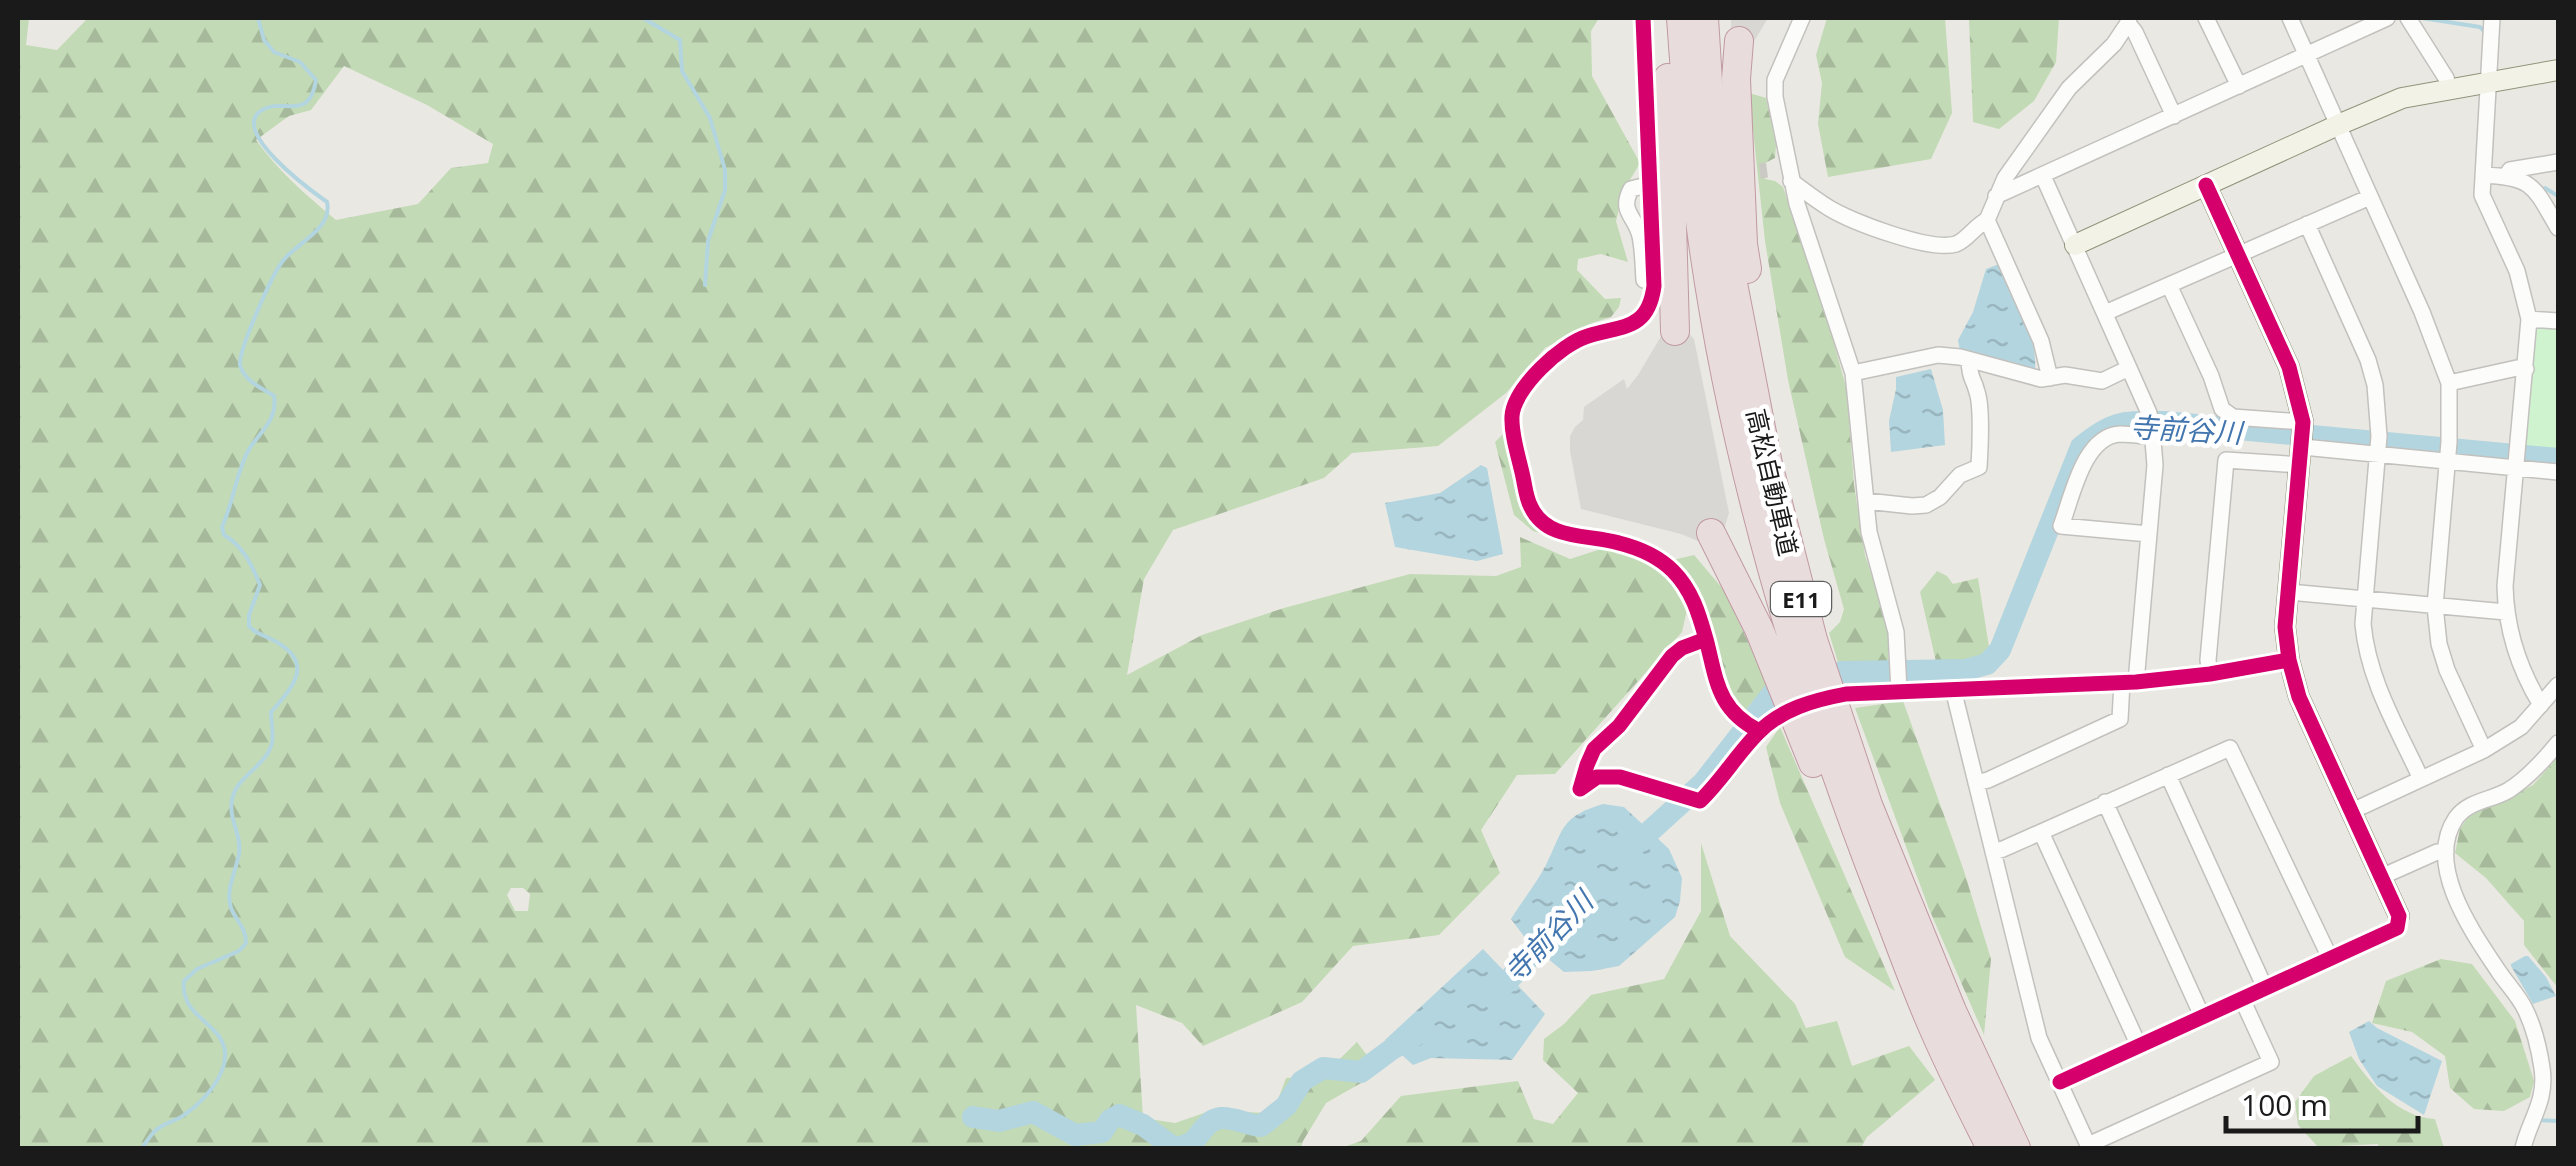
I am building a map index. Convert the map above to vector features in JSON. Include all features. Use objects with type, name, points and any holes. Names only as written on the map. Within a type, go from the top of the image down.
[{"type":"highway","points":[[1666,18],[1675,331]]},
{"type":"highway","name":"高松自動車道","points":[[1681,18],[1702,238],[1726,376],[1770,566],[1825,744],[1932,1024],[1990,1148]]},
{"type":"highway","name":"高松自動車道","points":[[1704,18],[1723,232],[1768,464],[1813,640],[1868,805],[1952,1011],[2016,1148]]},
{"type":"highway","points":[[1739,41],[1736,79],[1743,244],[1760,360],[1768,464]]},
{"type":"highway","points":[[1711,532],[1760,629],[1835,819],[1932,1024]]},
{"type":"street","points":[[1643,18],[1652,298],[1636,322],[1615,331],[1585,336],[1552,358],[1525,384],[1512,418],[1531,509],[1560,532],[1617,542],[1652,554],[1674,572],[1694,598],[1722,697],[1753,728]]},
{"type":"street","points":[[1802,18],[1775,80],[1785,172],[1854,373],[1869,532],[1896,632],[1898,679]]},
{"type":"street","points":[[2206,18],[2239,86]]},
{"type":"street","points":[[2290,18],[2422,312],[2449,383],[2448,452],[2435,606],[2439,644],[2484,750]]},
{"type":"street","points":[[1996,196],[2387,18]]},
{"type":"street","points":[[2408,18],[2449,88]]},
{"type":"street","points":[[2492,18],[2482,196],[2517,272],[2529,319],[2506,612],[2515,650],[2542,705]]},
{"type":"street","points":[[2050,378],[2041,341],[1987,220],[1996,196],[2069,88],[2114,44],[2128,20],[2174,116]]},
{"type":"street","points":[[2075,245],[2402,98],[2558,70]]},
{"type":"street","points":[[2506,176],[2510,170],[2558,162]]},
{"type":"street","points":[[1785,172],[1831,210],[1923,244],[1958,244],[1987,220]]},
{"type":"street","points":[[2483,174],[2522,180],[2534,187],[2558,228]]},
{"type":"street","points":[[1976,783],[2120,719],[2129,682],[2149,534],[2155,465],[2151,426],[2106,313],[2043,176]]},
{"type":"street","points":[[2060,1082],[2397,928],[2399,916],[2299,697],[2286,627],[2303,441],[2289,367],[2206,185]]},
{"type":"street","points":[[1643,186],[1632,189],[1626,208],[1640,235],[1647,308]]},
{"type":"street","points":[[2106,313],[2370,197]]},
{"type":"street","points":[[2306,224],[2368,360],[2375,385],[2378,445],[2363,624],[2365,648],[2372,674],[2421,779]]},
{"type":"street","points":[[2169,284],[2222,409],[2233,417],[2303,441],[2517,459],[2558,472]]},
{"type":"street","points":[[2529,319],[2558,321]]},
{"type":"street","points":[[1854,373],[1938,355],[1960,357],[2041,379],[2064,375],[2102,381],[2129,368]]},
{"type":"street","points":[[1866,501],[1926,505],[1940,497],[1960,474],[1979,467],[1978,390],[1970,380],[1970,360]]},
{"type":"street","points":[[2449,383],[2526,369]]},
{"type":"street","points":[[2149,534],[2062,526],[2086,459],[2094,448],[2106,438],[2151,426]]},
{"type":"street","points":[[2210,674],[2208,660],[2226,460],[2303,441]]},
{"type":"street","points":[[2289,592],[2506,612]]},
{"type":"street","points":[[1706,639],[1672,656],[1619,726],[1594,750],[1580,789],[1597,777],[1620,777],[1700,801],[1719,784],[1753,728],[1780,716]]},
{"type":"street","points":[[1846,694],[1898,679],[1952,688],[2129,682],[2210,674],[2290,660]]},
{"type":"street","points":[[2350,812],[2484,750],[2521,727],[2558,685]]},
{"type":"street","points":[[1952,688],[2039,1038],[2089,1147],[2272,1062],[2242,999]]},
{"type":"street","points":[[2523,1148],[2542,1101],[2542,1068],[2536,1041],[2525,1009],[2500,974],[2450,883],[2446,852],[2457,817],[2471,804],[2506,793],[2541,764],[2558,742]]},
{"type":"street","points":[[1993,852],[2230,748],[2330,958]]},
{"type":"street","points":[[2168,775],[2266,988]]},
{"type":"street","points":[[2105,802],[2202,1016]]},
{"type":"street","points":[[2041,832],[2139,1046]]},
{"type":"street","points":[[2380,877],[2437,852],[2446,852]]},
{"type":"green space","points":[[18,18],[29,18],[26,45],[57,50],[88,18],[1599,18],[1591,31],[1592,76],[1640,163],[1624,190],[1616,221],[1628,262],[1601,254],[1578,259],[1577,270],[1605,299],[1621,298],[1611,317],[1545,348],[1506,393],[1438,446],[1352,453],[1324,478],[1173,530],[1144,579],[1127,675],[1202,635],[1410,574],[1496,576],[1521,567],[1520,537],[1570,559],[1601,549],[1644,557],[1670,582],[1687,610],[1682,632],[1555,774],[1517,775],[1481,830],[1500,873],[1439,935],[1353,946],[1302,1002],[1203,1046],[1182,1023],[1136,1005],[1143,1118],[1175,1123],[1210,1111],[1273,1113],[1286,1078],[1326,1069],[1357,1042],[1375,1066],[1368,1079],[1326,1103],[1301,1148],[18,1148]],"holes":[[[344,66],[427,105],[493,144],[488,163],[451,168],[418,204],[336,220],[303,192],[256,140],[289,116],[311,110]],[[511,888],[523,888],[530,894],[528,911],[515,911],[507,895]]]},
{"type":"green space","points":[[1827,18],[1945,18],[1952,113],[1931,159],[1828,177],[1818,124],[1822,83],[1816,55]]},
{"type":"green space","points":[[1969,18],[2059,18],[2056,62],[2034,101],[1999,129],[1973,122]]},
{"type":"green space","points":[[1749,93],[1766,98],[1776,145],[1775,158],[1765,163],[1765,179],[1783,187],[1847,391],[1854,485],[1865,555],[1886,618],[1888,662],[1840,669],[1829,633],[1840,622],[1844,609],[1788,380],[1765,241]]},
{"type":"green space","points":[[2534,324],[2558,325],[2558,452],[2523,449]]},
{"type":"green space","points":[[1508,429],[1526,509],[1560,539],[1533,531],[1514,515],[1495,442]]},
{"type":"green space","points":[[1694,555],[1723,589],[1768,683],[1744,712],[1726,692],[1709,625],[1691,578],[1673,560]]},
{"type":"green space","points":[[1937,571],[1953,584],[1978,578],[1990,653],[1979,662],[1937,666],[1920,592]]},
{"type":"green space","points":[[1903,701],[1991,959],[1984,1035],[1929,909],[1855,708]]},
{"type":"green space","points":[[1780,727],[1895,991],[1845,957],[1780,803],[1766,747]]},
{"type":"green space","points":[[2558,757],[2558,988],[2524,945],[2524,921],[2486,878],[2455,853],[2460,829],[2472,811],[2500,803],[2533,785]]},
{"type":"green space","points":[[1701,843],[1730,936],[1795,1004],[1806,1028],[1837,1021],[1852,1066],[1909,1046],[1935,1080],[1867,1137],[1861,1148],[1341,1148],[1361,1141],[1401,1096],[1518,1081],[1534,1119],[1553,1124],[1578,1093],[1543,1060],[1544,1039],[1591,995],[1664,979],[1701,911]]},
{"type":"green space","points":[[2441,959],[2472,964],[2515,1021],[2534,1081],[2530,1097],[2504,1111],[2474,1109],[2450,1088],[2445,1056],[2412,1032],[2372,1023],[2386,981]]},
{"type":"green space","points":[[2351,1056],[2397,1106],[2435,1119],[2444,1148],[2379,1148],[2378,1144],[2318,1147],[2298,1125],[2295,1102],[2314,1076]]},
{"type":"shaded area","points":[[1731,18],[1768,18],[1747,53],[1731,37]]},
{"type":"shaded area","points":[[1682,326],[1694,339],[1729,513],[1724,529],[1698,541],[1581,509],[1570,451],[1570,436],[1583,420],[1584,407],[1624,379],[1627,389],[1663,333]]},
{"type":"water","points":[[1999,264],[2029,330],[2035,372],[1960,351],[1958,340],[1973,312],[1986,269]]},
{"type":"water","points":[[1931,369],[1943,410],[1945,445],[1891,452],[1889,421],[1896,377]]},
{"type":"water","points":[[1481,465],[1487,468],[1503,554],[1477,561],[1395,547],[1385,503],[1440,493]]},
{"type":"water","points":[[1603,804],[1624,807],[1669,849],[1682,878],[1680,901],[1675,917],[1619,966],[1564,972],[1529,943],[1511,919],[1542,872],[1565,826],[1578,814]]},
{"type":"water","points":[[1483,949],[1545,1014],[1512,1060],[1431,1058],[1413,1065],[1385,1040]]},
{"type":"water","points":[[2525,956],[2546,977],[2556,996],[2533,1004],[2511,966]]},
{"type":"water","points":[[2369,1021],[2442,1061],[2424,1115],[2377,1086],[2359,1059],[2349,1032]]},
{"type":"waterway","points":[[142,1148],[156,1130],[199,1103],[212,1088],[225,1061],[217,1033],[188,1003],[184,981],[197,969],[239,951],[246,943],[229,901],[239,847],[232,800],[239,784],[269,751],[273,740],[271,712],[297,672],[297,663],[283,646],[249,626],[260,585],[246,557],[224,535],[222,527],[244,460],[270,419],[274,405],[274,396],[242,371],[244,345],[277,270],[319,228],[327,212],[327,202],[275,159],[255,131],[254,119],[262,110],[301,105],[313,93],[316,80],[300,62],[274,52],[264,40],[258,18]]},
{"type":"waterway","points":[[643,18],[680,40],[682,71],[710,118],[725,170],[725,190],[708,241],[705,285]]},
{"type":"waterway","points":[[2422,18],[2480,27],[2484,31]]},
{"type":"waterway","points":[[2545,188],[2558,196]]},
{"type":"waterway","name":"寺前谷川","points":[[1842,672],[1965,670],[1987,664],[2000,650],[2081,447],[2120,424],[2164,422],[2558,459]]},
{"type":"waterway","name":"寺前谷川","points":[[1627,852],[1703,783],[1773,693]]},
{"type":"waterway","name":"寺前谷川","points":[[1487,994],[1506,983],[1557,926]]},
{"type":"waterway","name":"寺前谷川","points":[[1175,1148],[1191,1143],[1216,1119],[1261,1126],[1286,1106],[1302,1081],[1323,1068],[1361,1072],[1421,1032]]},
{"type":"waterway","name":"寺前谷川","points":[[973,1117],[999,1121],[1033,1112],[1075,1135],[1102,1132],[1119,1115],[1143,1125],[1174,1148]]},
{"type":"waterway","points":[[2537,1120],[2558,1121]]},
{"type":"tunnel","points":[[1737,174],[1767,170]]},
{"type":"cycle path","points":[[1643,18],[1654,286],[1651,301],[1632,324],[1577,341],[1541,368],[1515,405],[1513,431],[1528,500],[1538,518],[1558,531],[1626,545],[1661,561],[1680,578],[1690,594],[1706,639]]},
{"type":"cycle path","points":[[2060,1082],[2397,928],[2399,916],[2299,697],[2289,660],[2285,627],[2303,422],[2289,367],[2206,185]]},
{"type":"cycle path","points":[[1759,731],[1727,703],[1706,639],[1672,656],[1619,726],[1594,749],[1580,789],[1597,777],[1620,777],[1700,801],[1767,725],[1799,707],[1846,694],[2136,682],[2289,660]]}]
